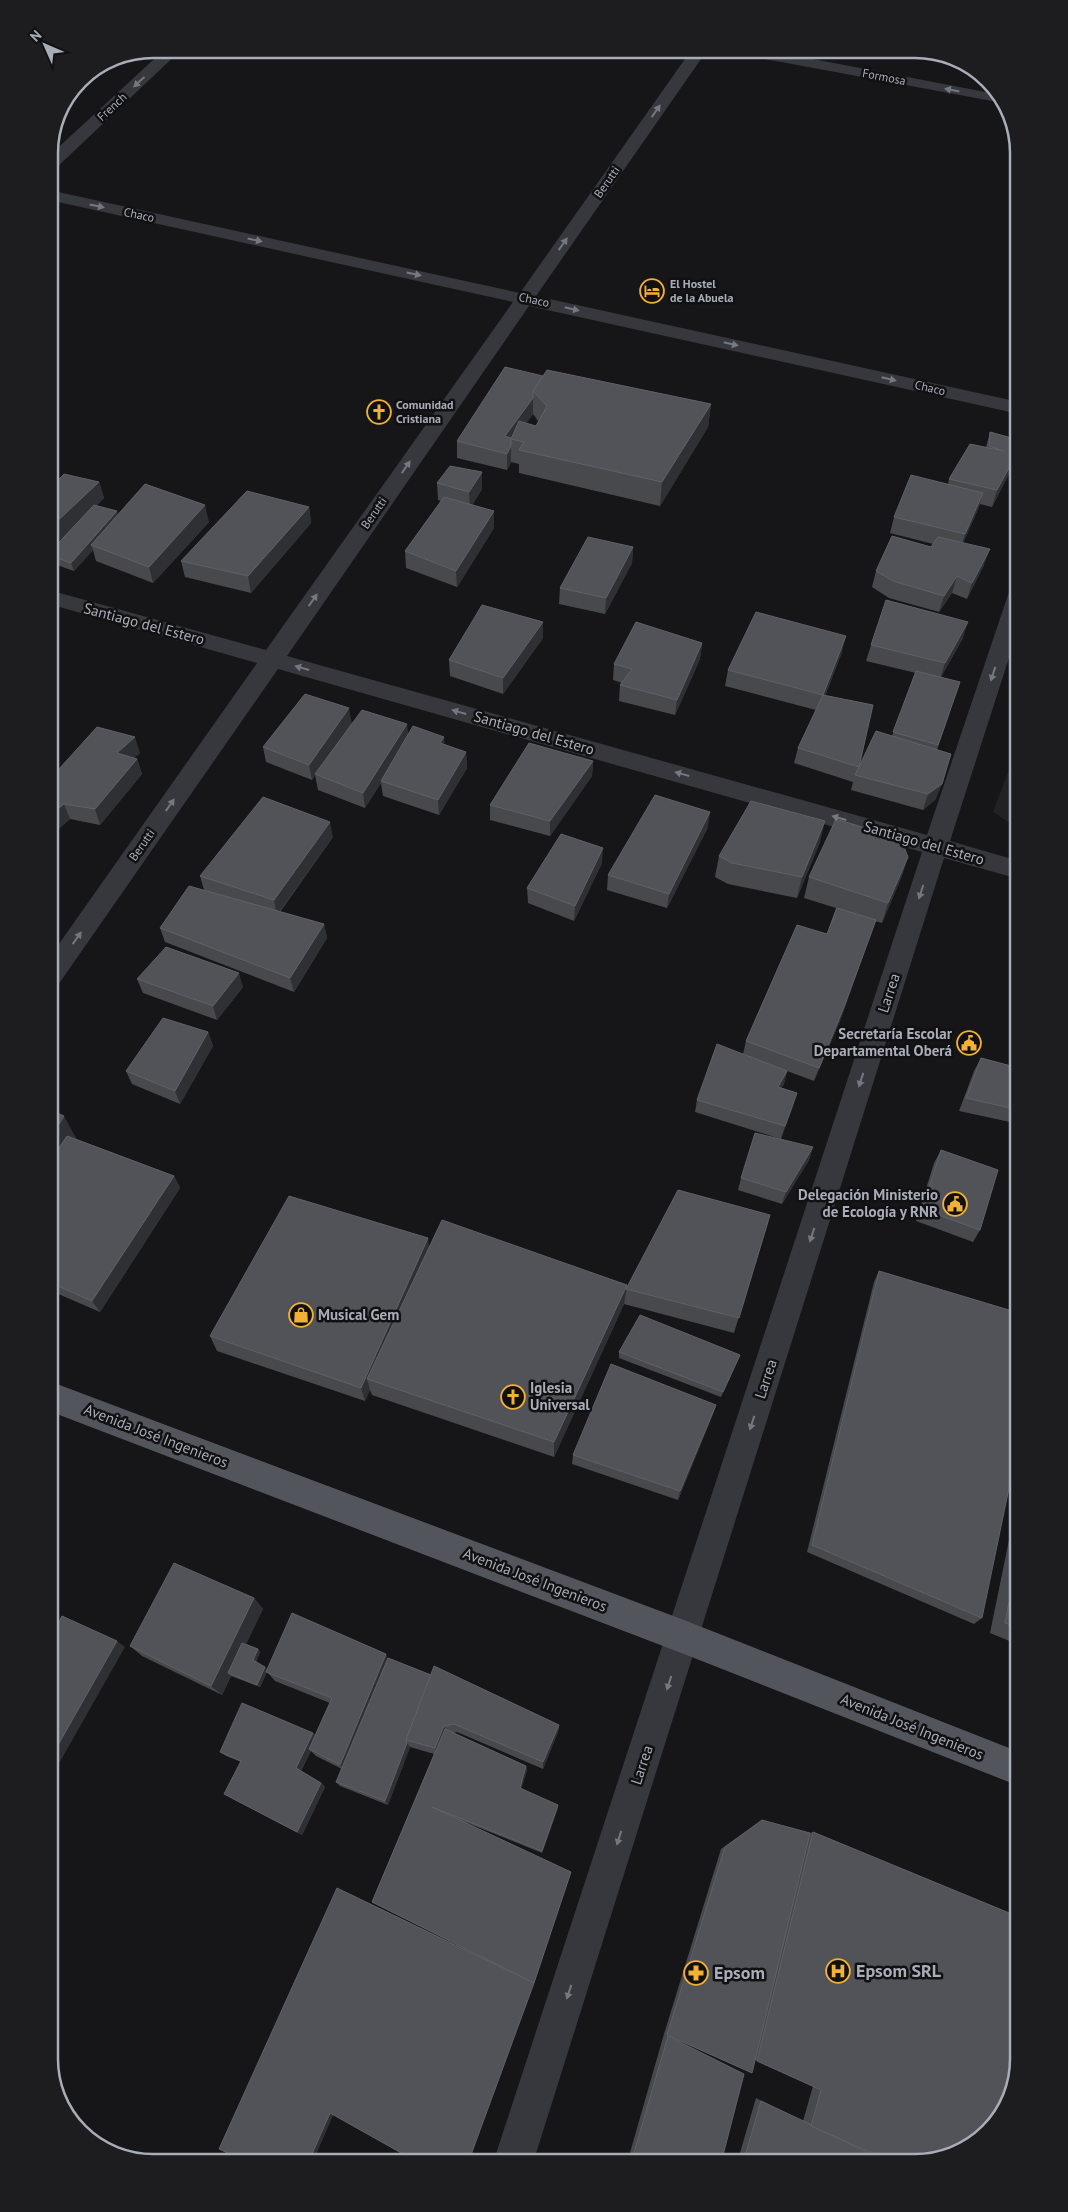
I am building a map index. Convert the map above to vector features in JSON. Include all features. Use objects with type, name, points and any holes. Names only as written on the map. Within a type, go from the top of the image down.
[{"type":"main road","name":"Avenida José Ingenieros","points":[[58,1399],[684,1637],[1010,1766]]},
{"type":"street","name":"French","points":[[58,157],[164,58]]},
{"type":"street","name":"Berutti","points":[[58,965],[694,58]]},
{"type":"street","name":"Formosa","points":[[785,58],[993,98]]},
{"type":"street","name":"Chaco","points":[[58,197],[1010,406]]},
{"type":"street","name":"Santiago del Estero","points":[[58,600],[1010,867]]},
{"type":"street","name":"Larrea","points":[[516,2154],[684,1637],[936,846],[1010,622]]},
{"type":"shaded area","points":[[1010,767],[1010,823],[993,812]]},
{"type":"building","points":[[505,367],[543,376],[533,391],[533,398],[505,436],[511,438],[511,446],[507,454],[457,441]]},
{"type":"building","points":[[547,370],[711,404],[662,482],[519,450],[524,442],[511,439],[519,421],[536,426],[547,406],[533,391]]},
{"type":"building","points":[[990,432],[1010,438],[1010,466],[997,490],[949,479],[970,444],[1004,451],[989,446]]},
{"type":"building","points":[[450,466],[482,472],[469,492],[437,483]]},
{"type":"building","points":[[64,474],[99,482],[58,521],[58,480]]},
{"type":"building","points":[[911,475],[983,493],[965,534],[894,517]]},
{"type":"building","points":[[145,484],[205,505],[149,567],[91,545]]},
{"type":"building","points":[[247,491],[309,507],[248,576],[181,561]]},
{"type":"building","points":[[444,497],[494,511],[456,571],[405,551]]},
{"type":"building","points":[[94,505],[117,511],[71,563],[58,558],[58,543]]},
{"type":"building","points":[[892,536],[931,547],[938,537],[990,549],[972,583],[957,576],[944,596],[893,581],[876,571]]},
{"type":"building","points":[[588,537],[633,547],[606,598],[560,588]]},
{"type":"building","points":[[886,600],[968,622],[945,663],[871,645]]},
{"type":"building","points":[[482,605],[543,622],[503,678],[449,660]]},
{"type":"building","points":[[756,612],[846,636],[823,695],[728,670]]},
{"type":"building","points":[[636,622],[702,643],[677,700],[620,685],[632,669],[614,664]]},
{"type":"building","points":[[916,671],[960,682],[938,745],[893,732]]},
{"type":"building","points":[[305,694],[349,708],[309,765],[263,747]]},
{"type":"building","points":[[823,695],[873,705],[859,767],[798,748]]},
{"type":"building","points":[[362,710],[407,724],[363,793],[315,774]]},
{"type":"building","points":[[413,726],[444,737],[440,743],[466,752],[438,800],[381,781]]},
{"type":"building","points":[[97,727],[135,737],[117,753],[137,759],[95,809],[64,804],[58,809],[58,770]]},
{"type":"building","points":[[876,731],[951,754],[942,784],[928,794],[855,775]]},
{"type":"building","points":[[529,743],[593,761],[550,821],[490,805]]},
{"type":"building","points":[[655,795],[710,812],[669,894],[608,875]]},
{"type":"building","points":[[263,797],[330,822],[274,900],[200,876]]},
{"type":"building","points":[[751,801],[825,821],[802,877],[732,863],[719,856]]},
{"type":"building","points":[[836,819],[901,839],[908,857],[888,903],[809,877]]},
{"type":"building","points":[[561,834],[603,848],[575,906],[527,888]]},
{"type":"building","points":[[189,886],[324,924],[290,978],[160,928]]},
{"type":"building","points":[[837,908],[876,920],[819,1068],[746,1041],[797,925],[827,934]]},
{"type":"building","points":[[166,947],[239,973],[213,1006],[137,979]]},
{"type":"building","points":[[163,1018],[208,1032],[175,1091],[126,1071]]},
{"type":"building","points":[[717,1044],[787,1071],[778,1087],[797,1093],[785,1126],[697,1100]]},
{"type":"building","points":[[981,1058],[1010,1066],[1010,1108],[966,1098]]},
{"type":"building","points":[[58,1113],[64,1116],[58,1126]]},
{"type":"building","points":[[755,1133],[813,1147],[786,1192],[741,1178]]},
{"type":"building","points":[[67,1136],[174,1176],[92,1301],[58,1286],[58,1150]]},
{"type":"building","points":[[941,1150],[998,1170],[980,1230],[922,1209]]},
{"type":"building","points":[[678,1190],[770,1215],[739,1318],[626,1289]]},
{"type":"building","points":[[289,1196],[428,1238],[361,1388],[210,1336]]},
{"type":"building","points":[[442,1220],[627,1285],[554,1442],[367,1379]]},
{"type":"building","points":[[879,1271],[1010,1310],[1010,1483],[982,1618],[812,1545]]},
{"type":"building","points":[[640,1315],[740,1355],[723,1392],[619,1352]]},
{"type":"building","points":[[611,1364],[716,1405],[680,1491],[573,1455]]},
{"type":"building","points":[[174,1563],[254,1598],[211,1686],[130,1646]]},
{"type":"building","points":[[1010,1597],[1010,1625],[1005,1623]]},
{"type":"building","points":[[292,1613],[386,1654],[340,1765],[309,1749],[332,1698],[266,1672]]},
{"type":"building","points":[[62,1616],[117,1641],[58,1745],[58,1623]]},
{"type":"building","points":[[242,1643],[258,1649],[253,1660],[265,1667],[257,1685],[228,1673]]},
{"type":"building","points":[[388,1658],[431,1675],[385,1801],[336,1782]]},
{"type":"building","points":[[434,1666],[559,1725],[543,1762],[454,1724],[444,1726],[435,1748],[406,1740]]},
{"type":"building","points":[[242,1703],[313,1733],[296,1768],[321,1783],[297,1832],[224,1794],[241,1761],[220,1752]]},
{"type":"building","points":[[445,1729],[526,1766],[520,1788],[558,1805],[542,1851],[432,1807],[571,1872],[534,1983],[372,1902]]},
{"type":"building","points":[[762,1820],[810,1833],[752,2073],[667,2035],[725,1847]]},
{"type":"building","points":[[813,1832],[1010,1913],[1008,2078],[1001,2101],[987,2122],[978,2131],[957,2145],[928,2154],[875,2154],[811,2126],[821,2090],[757,2061]]},
{"type":"building","points":[[337,1888],[534,1983],[471,2154],[403,2154],[330,2113],[312,2154],[230,2154],[219,2149]]},
{"type":"building","points":[[668,2036],[744,2074],[723,2154],[634,2154]]},
{"type":"building","points":[[761,2101],[872,2154],[746,2154]]},
{"type":"place","name":"El Hostel de la Abuela","points":[[652,291]]},
{"type":"place","name":"Comunidad Cristiana","points":[[379,412]]},
{"type":"place","name":"Secretaría Escolar Departamental Oberá","points":[[969,1043]]},
{"type":"place","name":"Delegación Ministerio de Ecología y RNR","points":[[955,1204]]},
{"type":"place","name":"Musical Gem","points":[[301,1315]]},
{"type":"place","name":"Iglesia Universal","points":[[513,1397]]},
{"type":"place","name":"Epsom SRL","points":[[838,1971]]},
{"type":"place","name":"Epsom","points":[[696,1973]]}]
